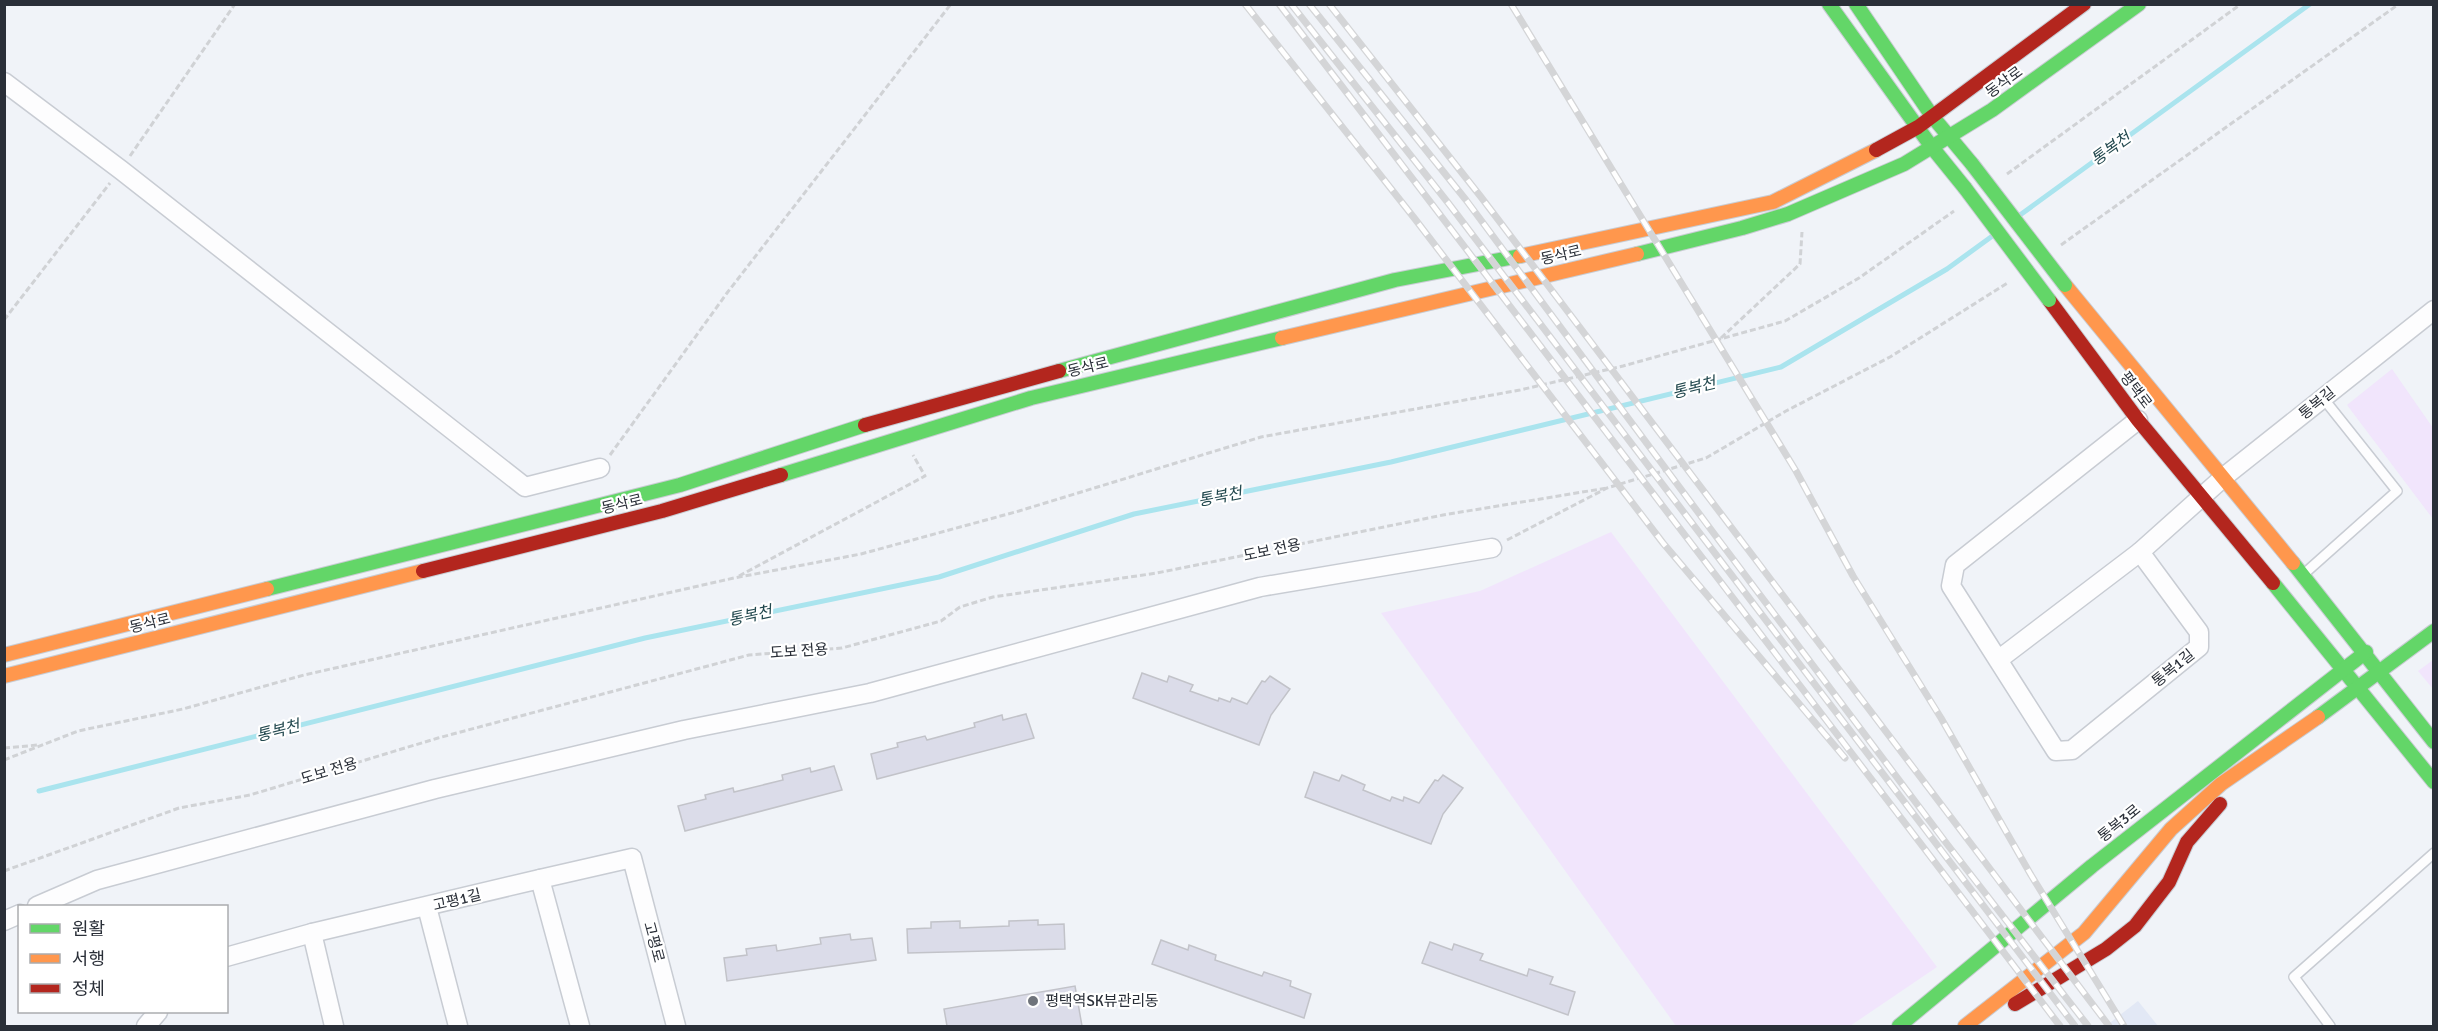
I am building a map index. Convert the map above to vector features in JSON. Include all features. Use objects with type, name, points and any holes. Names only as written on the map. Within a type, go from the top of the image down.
[{"type":"street","name":"평택로","points":[[1829,4],[1932,146],[2138,420],[2359,687],[2433,782]]},
{"type":"street","name":"평택로","points":[[1856,4],[1932,116],[2065,285],[2225,476],[2366,652],[2433,742]]},
{"type":"street","name":"동삭로","points":[[4,654],[680,485],[881,420],[1395,280],[1573,246],[1773,202],[1870,154],[1918,127],[2084,4]]},
{"type":"street","name":"동삭로","points":[[4,676],[662,511],[1031,398],[1742,228],[1797,210],[1894,169],[1992,110],[2139,4]]},
{"type":"street","points":[[4,82],[121,170],[525,487],[600,468]]},
{"type":"street","name":"통복길","points":[[2140,552],[2225,476],[2433,309]]},
{"type":"street","name":"통복1길","points":[[2138,420],[1955,565],[1950,586],[2056,751],[2072,750],[2199,647],[2199,632],[2140,552]]},
{"type":"street","points":[[38,905],[97,880],[435,789],[684,730],[870,693],[1260,587],[1492,548]]},
{"type":"street","points":[[1998,660],[2140,552]]},
{"type":"street","points":[[1965,1026],[2084,933],[2171,829],[2221,784],[2359,687],[2433,631]]},
{"type":"street","name":"통복3로","points":[[1899,1026],[2110,851],[2366,652]]},
{"type":"street","points":[[2358,714],[2377,720],[2395,734]]},
{"type":"street","points":[[2294,750],[2331,724]]},
{"type":"street","points":[[1973,1026],[2003,1011],[2106,949],[2134,926],[2169,882],[2187,842],[2212,810],[2231,796]]},
{"type":"street","name":"고평1길","points":[[228,956],[312,933],[632,858]]},
{"type":"street","name":"고평로","points":[[632,858],[676,1026]]},
{"type":"street","points":[[540,879],[580,1026]]},
{"type":"street","points":[[427,907],[458,1026]]},
{"type":"street","points":[[4,921],[18,915]]},
{"type":"street","points":[[312,933],[334,1026]]},
{"type":"street","points":[[146,1026],[156,1013]]},
{"type":"lane","points":[[2304,575],[2397,491],[2323,398]]},
{"type":"lane","points":[[2330,1026],[2294,977],[2433,853]]},
{"type":"path","points":[[600,468],[727,293],[951,4]]},
{"type":"path","points":[[1998,180],[2241,4]]},
{"type":"path","points":[[4,760],[78,731],[183,709],[304,675],[734,578],[861,554],[1019,511],[1262,437],[1520,390],[1623,366],[1785,321],[1859,278],[1961,206]]},
{"type":"path","points":[[1720,339],[1800,264],[1802,222],[1797,210]]},
{"type":"path","points":[[734,578],[925,476],[913,454]]},
{"type":"path","name":"도보 전용","points":[[4,871],[179,808],[250,795],[438,738],[749,655],[842,648],[941,621],[960,607],[993,597],[1157,573],[1443,515],[1607,488],[1492,548]]},
{"type":"path","points":[[4,748],[42,745]]},
{"type":"shaded area","points":[[2392,369],[2433,428],[2433,519],[2347,405]]},
{"type":"shaded area","points":[[1611,532],[1937,967],[1850,1026],[1676,1026],[1381,613],[1480,591]]},
{"type":"shaded area","points":[[2433,660],[2433,689],[2418,671]]},
{"type":"shaded area","points":[[2138,1001],[2158,1026],[2106,1026]]},
{"type":"building","points":[[1142,673],[1167,682],[1169,676],[1193,685],[1190,691],[1218,701],[1219,698],[1230,702],[1232,698],[1247,704],[1262,681],[1265,682],[1270,676],[1290,689],[1271,715],[1259,745],[1133,698]]},
{"type":"building","points":[[1026,714],[1034,738],[877,779],[871,754],[898,747],[897,743],[925,736],[927,740],[975,727],[974,723],[1002,715],[1003,720]]},
{"type":"building","points":[[834,766],[842,790],[685,831],[678,806],[706,799],[705,795],[733,788],[734,792],[783,780],[782,775],[810,768],[811,772]]},
{"type":"building","points":[[1314,772],[1339,781],[1342,775],[1365,785],[1363,790],[1390,801],[1392,797],[1403,801],[1404,797],[1419,803],[1435,780],[1438,781],[1443,775],[1463,788],[1443,814],[1431,844],[1305,797]]},
{"type":"building","points":[[1038,920],[1038,925],[1064,924],[1065,949],[908,953],[907,929],[931,928],[931,922],[960,921],[960,928],[1009,926],[1009,921]]},
{"type":"building","points":[[850,934],[851,940],[872,938],[876,960],[727,981],[724,958],[747,955],[746,949],[776,945],[777,951],[821,944],[820,938]]},
{"type":"building","points":[[1161,940],[1188,950],[1189,945],[1216,955],[1215,960],[1262,976],[1264,972],[1291,981],[1290,986],[1311,994],[1304,1018],[1152,964]]},
{"type":"building","points":[[1430,942],[1452,950],[1454,944],[1483,954],[1480,960],[1527,976],[1529,969],[1553,977],[1550,984],[1575,992],[1568,1015],[1422,963]]},
{"type":"building","name":"평택역SK뷰관리동","points":[[1075,986],[1082,1026],[947,1026],[944,1009]]},
{"type":"waterway","name":"통복천","points":[[2020,215],[2310,4]]},
{"type":"waterway","name":"통복천","points":[[39,791],[645,638],[939,577],[1134,514],[1391,462],[1781,367],[1947,269],[1991,237]]},
{"type":"railway","points":[[1245,4],[1415,219],[1663,543],[1845,758]]},
{"type":"railway","points":[[1279,4],[2060,1026]]},
{"type":"railway","points":[[1291,4],[1449,204],[2075,1026]]},
{"type":"railway","points":[[1309,4],[1466,200],[1947,844],[2088,1026]]},
{"type":"railway","points":[[1329,4],[1481,197],[2109,1026]]},
{"type":"railway","points":[[1511,4],[1796,471],[1853,576],[1941,718],[2031,875],[2124,1026]]},
{"type":"traffic: fast","points":[[1829,4],[1931,146],[1965,188]]},
{"type":"traffic: fast","points":[[1856,4],[1932,116],[1972,164]]},
{"type":"traffic: fast","points":[[1637,254],[1788,214],[1904,164],[1992,110],[2139,4]]},
{"type":"traffic: fast","points":[[1972,164],[2065,285]]},
{"type":"traffic: fast","points":[[1965,188],[2049,300]]},
{"type":"traffic: fast","points":[[1059,371],[1395,280],[1520,256]]},
{"type":"traffic: fast","points":[[781,475],[1031,398],[1282,338]]},
{"type":"traffic: fast","points":[[267,589],[680,485],[865,425]]},
{"type":"traffic: fast","points":[[2293,563],[2434,742]]},
{"type":"traffic: fast","points":[[2273,583],[2434,782]]},
{"type":"traffic: fast","points":[[2318,717],[2434,631]]},
{"type":"traffic: fast","points":[[1899,1026],[2092,866],[2366,652]]},
{"type":"traffic: slow","points":[[1520,256],[1773,202],[1876,150]]},
{"type":"traffic: slow","points":[[1282,338],[1637,254]]},
{"type":"traffic: slow","points":[[2065,285],[2293,563]]},
{"type":"traffic: slow","points":[[4,676],[423,571]]},
{"type":"traffic: slow","points":[[4,655],[267,589]]},
{"type":"traffic: slow","points":[[1965,1026],[2084,933],[2171,829],[2221,784],[2318,717]]},
{"type":"traffic: jam","points":[[1876,150],[1918,127],[2084,4]]},
{"type":"traffic: jam","points":[[2049,300],[2138,420],[2273,583]]},
{"type":"traffic: jam","points":[[865,425],[1059,371]]},
{"type":"traffic: jam","points":[[423,571],[662,511],[781,475]]},
{"type":"traffic: jam","points":[[2015,1004],[2106,949],[2135,926],[2169,882],[2187,842],[2220,804]]},
{"type":"place","name":"평택역SK뷰관리동","points":[[1033,1001]]}]
